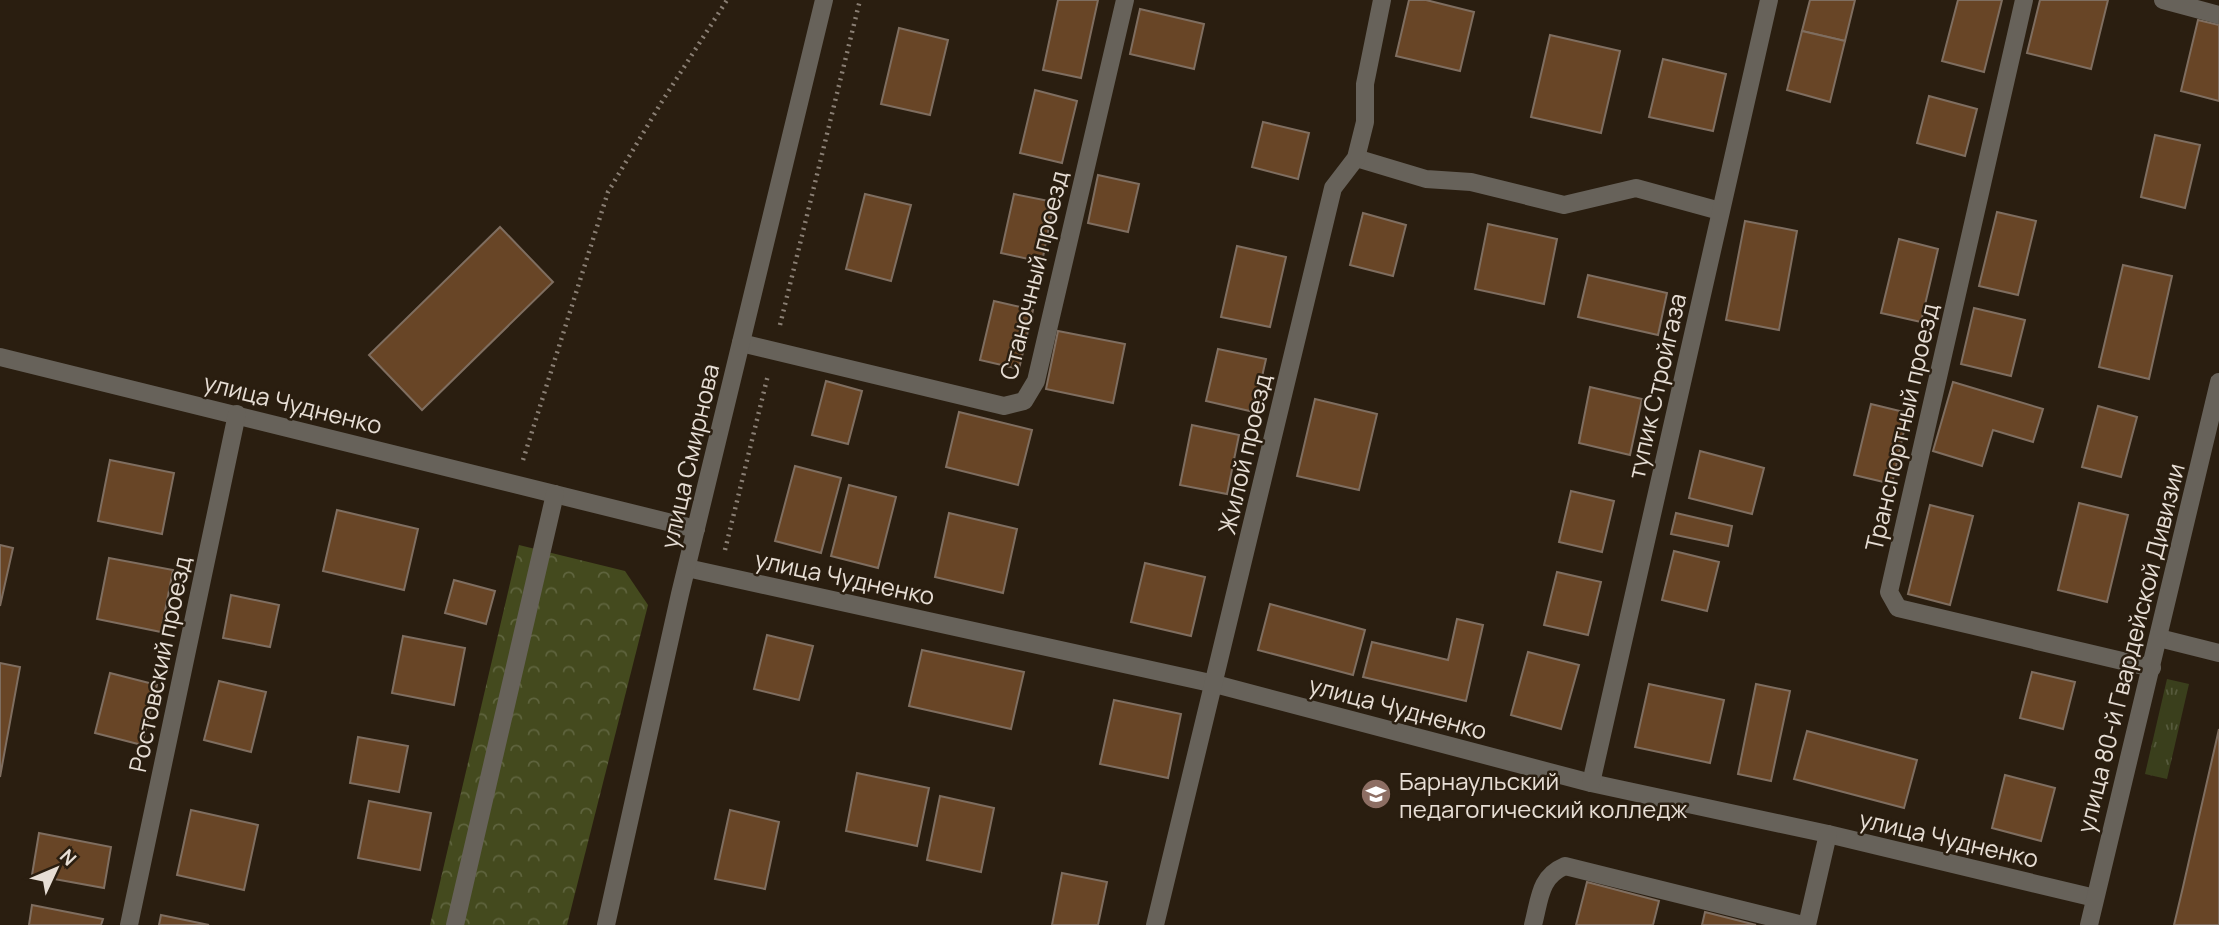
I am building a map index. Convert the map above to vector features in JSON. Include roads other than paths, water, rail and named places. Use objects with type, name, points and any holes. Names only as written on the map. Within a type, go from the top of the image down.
[{"type":"street","name":"улица Смирнова","points":[[606,925],[696,529],[824,0]]},
{"type":"street","name":"Станочный проезд","points":[[741,343],[1004,406],[1024,401],[1036,381],[1125,0]]},
{"type":"street","name":"Жилой проезд","points":[[1154,925],[1333,188],[1356,158],[1365,122],[1365,84],[1382,0]]},
{"type":"street","name":"тупик Стройгаза","points":[[1591,783],[1769,0]]},
{"type":"street","name":"Транспортный проезд","points":[[2024,0],[1889,592],[1898,608],[2152,668]]},
{"type":"street","points":[[2163,0],[2219,15]]},
{"type":"street","points":[[1356,158],[1426,179],[1471,182],[1564,205],[1636,188],[1720,211]]},
{"type":"street","name":"улица Чудненко","points":[[0,357],[696,529]]},
{"type":"street","name":"улица 80-й Гвардейской Дивизии","points":[[2089,925],[2219,382]]},
{"type":"street","name":"Ростовский проезд","points":[[129,925],[237,414]]},
{"type":"street","points":[[455,925],[555,494]]},
{"type":"street","name":"улица Чудненко","points":[[688,568],[1214,684],[1591,783],[1828,834],[2095,898]]},
{"type":"street","points":[[2159,638],[2219,653]]},
{"type":"street","points":[[1534,925],[1544,881],[1551,872],[1565,866],[1805,925],[1828,834]]},
{"type":"place","name":"Барнаульский педагогический колледж","points":[[1376,794]]}]
